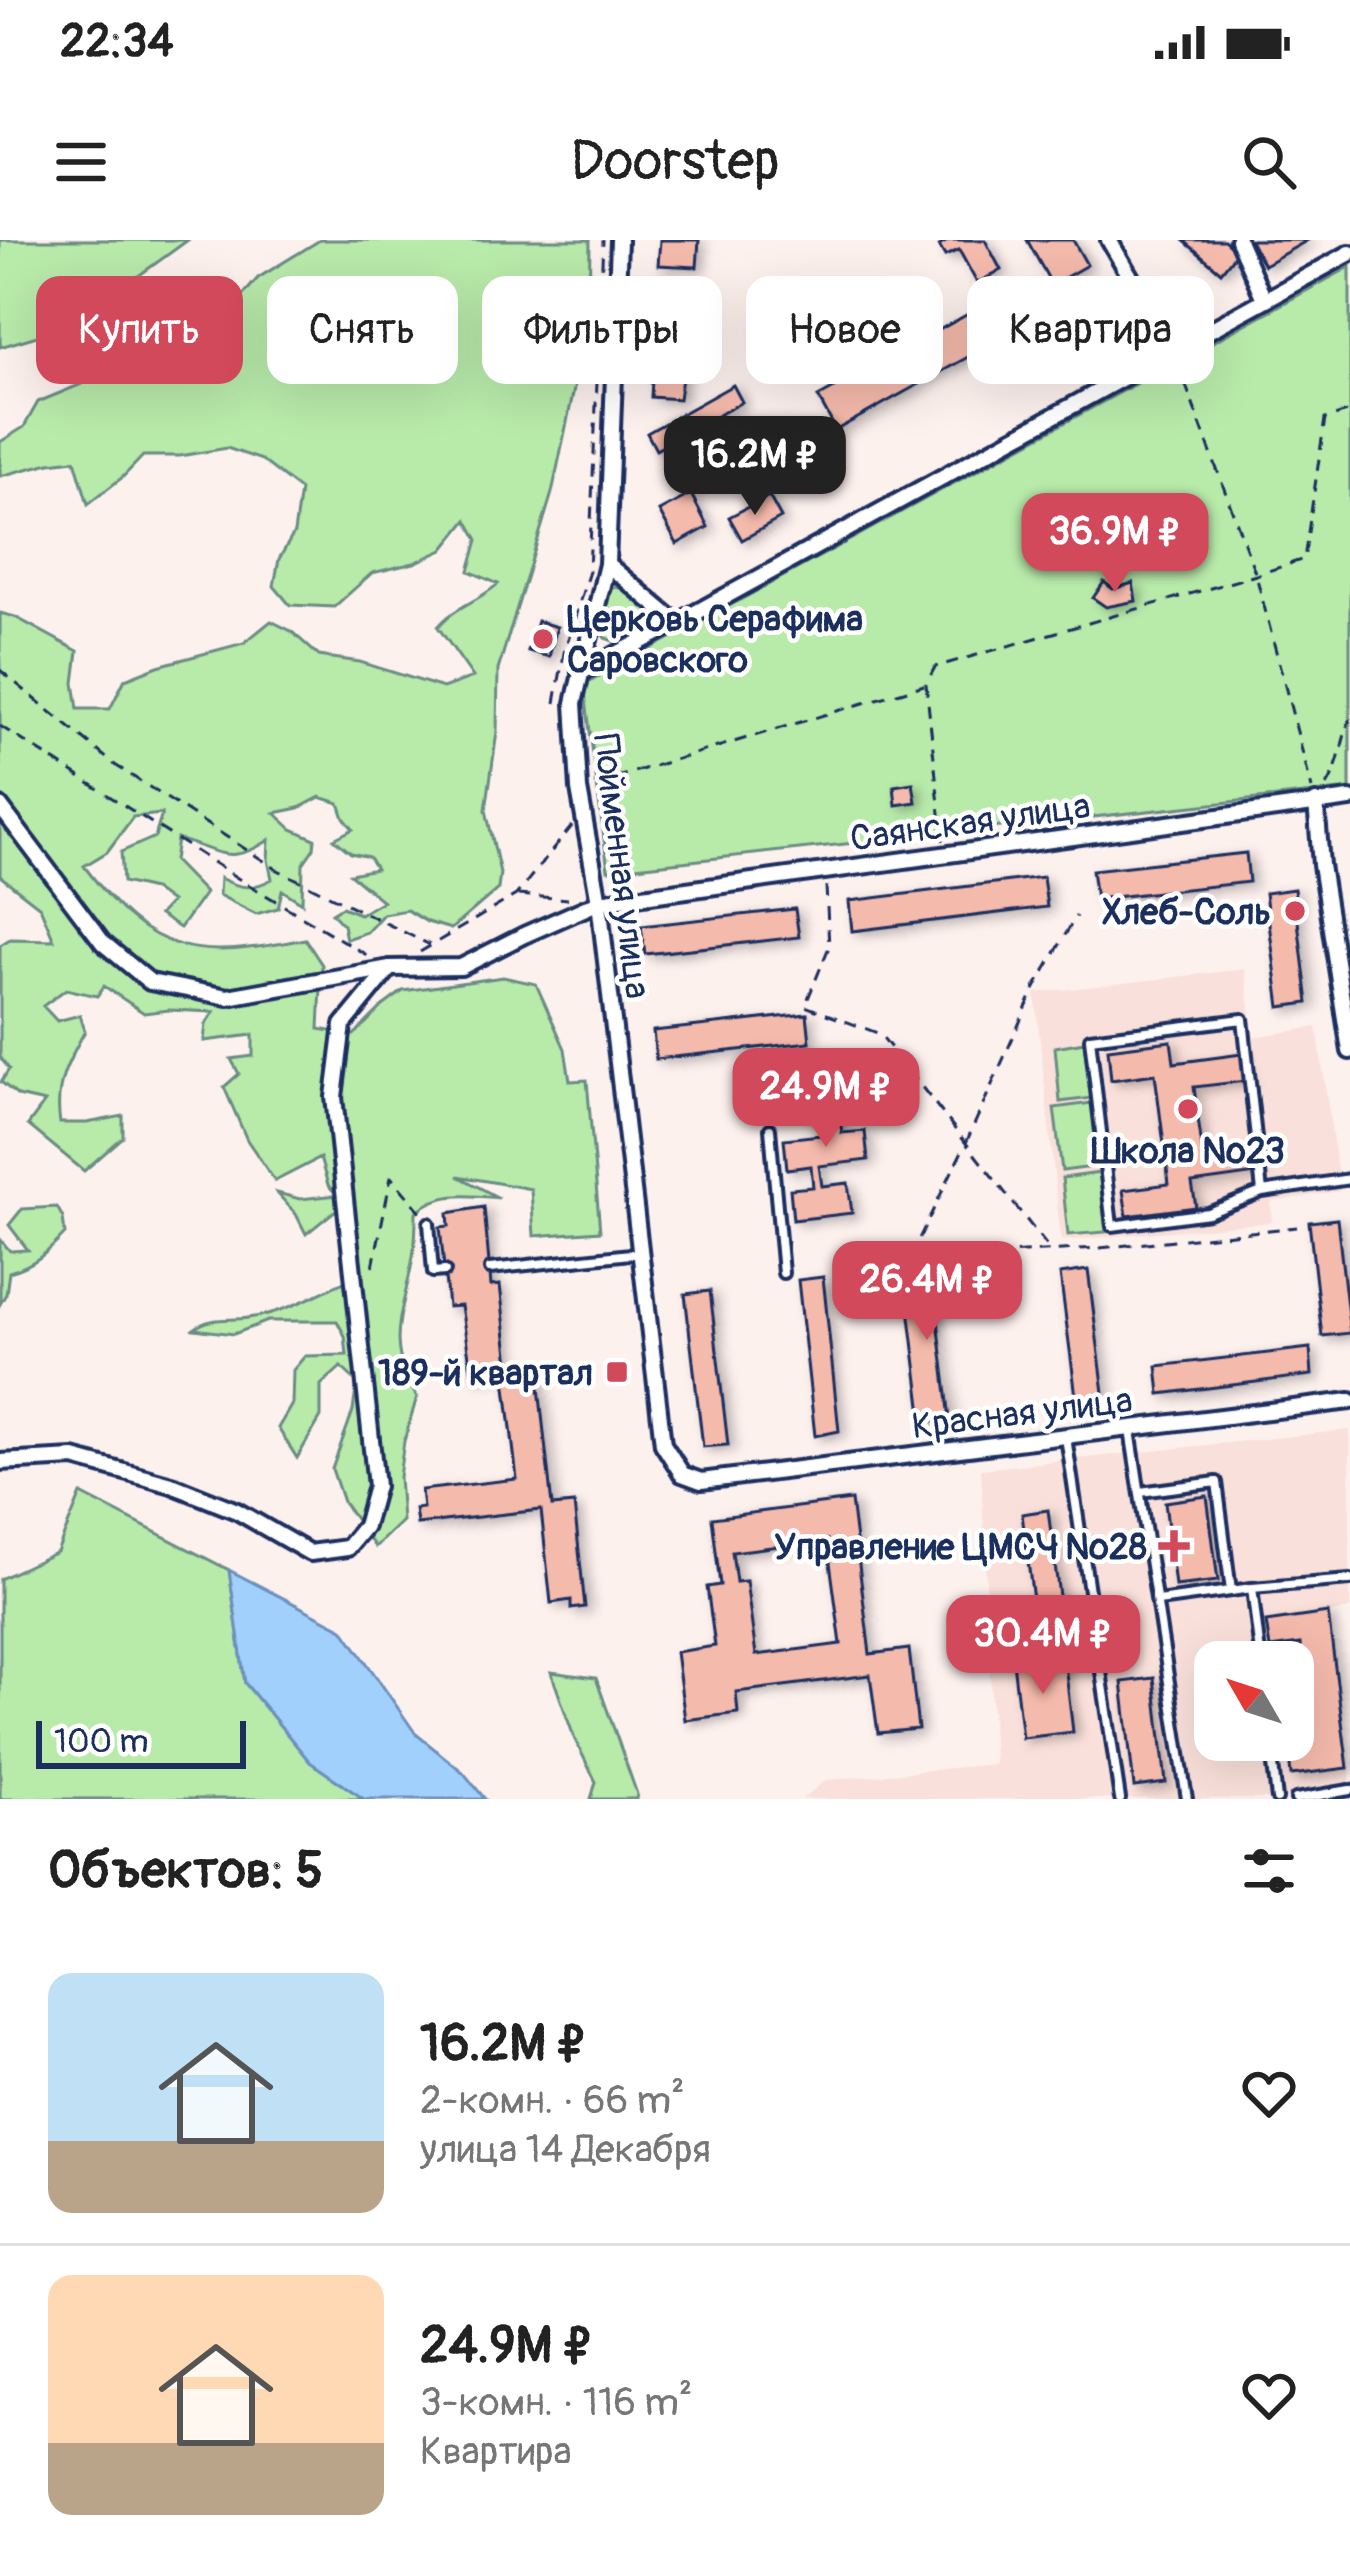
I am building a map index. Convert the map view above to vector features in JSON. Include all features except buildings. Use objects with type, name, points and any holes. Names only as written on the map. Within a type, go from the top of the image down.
[{"type":"street","name":"Пойменная улица","points":[[619,240],[608,564],[574,703],[579,789],[599,902],[663,1444],[682,1474],[701,1481]]},
{"type":"street","points":[[1109,240],[1130,276]]},
{"type":"street","points":[[1238,240],[1264,299]]},
{"type":"street","points":[[1214,327],[1350,253]]},
{"type":"street","points":[[580,673],[1110,384]]},
{"type":"street","points":[[608,564],[677,623]]},
{"type":"street","name":"Саянская улица","points":[[0,806],[103,943],[150,982],[228,997],[390,968],[461,967],[599,902],[1350,799]]},
{"type":"street","points":[[1316,802],[1350,1051]]},
{"type":"street","points":[[0,1462],[74,1457],[172,1485],[237,1511],[310,1553],[347,1548],[365,1526],[376,1486],[334,1096],[343,1025],[390,968]]},
{"type":"street","name":"Красная улица","points":[[701,1481],[1350,1401]]},
{"type":"lane","points":[[1262,1192],[1243,1019],[1090,1038],[1112,1226],[1208,1213],[1262,1192],[1350,1179]]},
{"type":"lane","points":[[770,1129],[783,1273]]},
{"type":"lane","points":[[429,1223],[433,1272],[445,1271]]},
{"type":"lane","points":[[490,1269],[640,1253]]},
{"type":"lane","points":[[1129,1429],[1187,1799]]},
{"type":"lane","points":[[1066,1437],[1120,1799]]},
{"type":"lane","points":[[1140,1492],[1217,1482],[1231,1591]]},
{"type":"lane","points":[[1158,1601],[1350,1580]]},
{"type":"lane","points":[[1252,1588],[1258,1641]]},
{"type":"lane","points":[[1272,1761],[1277,1799]]},
{"type":"lane","points":[[1296,1799],[1350,1790]]},
{"type":"path","points":[[555,703],[564,653],[589,571],[603,240]]},
{"type":"path","points":[[1185,384],[1256,575],[1316,802]]},
{"type":"path","points":[[945,855],[926,684],[935,667],[1304,559],[1325,419],[1350,411]]},
{"type":"path","points":[[0,670],[115,765],[278,870],[432,946]]},
{"type":"path","points":[[579,789],[926,684]]},
{"type":"path","points":[[1316,802],[1337,769],[1350,719]]},
{"type":"path","points":[[0,725],[238,879],[390,968],[516,895],[583,812]]},
{"type":"path","points":[[826,886],[830,947],[805,1006],[880,1034],[1051,1251]]},
{"type":"path","points":[[516,895],[599,902]]},
{"type":"path","points":[[910,1258],[1035,988],[1076,916]]},
{"type":"path","points":[[365,1251],[373,1268],[391,1177],[429,1223]]},
{"type":"path","points":[[890,1259],[1051,1251],[1297,1227]]},
{"type":"shaded area","name":"Школа №23","points":[[1245,969],[1254,1037],[1317,1027],[1340,1191],[1271,1202],[1272,1222],[1061,1241],[1035,993]]},
{"type":"shaded area","points":[[1350,1430],[1350,1609],[1329,1614],[1350,1799],[802,1799],[826,1780],[994,1764],[981,1469]]},
{"type":"green space","points":[[0,240],[188,240],[138,276],[36,276],[36,336],[0,347]]},
{"type":"green space","points":[[320,240],[590,240],[590,276],[482,276],[482,384],[575,384],[552,493],[498,670],[497,732],[486,810],[500,873],[498,889],[451,929],[407,910],[383,914],[367,932],[346,939],[343,925],[332,913],[342,907],[360,914],[383,901],[350,874],[376,869],[369,857],[351,853],[334,839],[353,829],[339,803],[320,797],[275,813],[292,829],[315,839],[303,864],[302,903],[282,890],[278,908],[256,914],[219,895],[220,878],[246,887],[272,879],[269,840],[233,854],[177,839],[174,861],[205,893],[180,928],[159,915],[171,902],[153,889],[123,882],[121,852],[155,837],[162,814],[133,817],[107,852],[84,866],[132,919],[180,945],[235,949],[305,939],[322,965],[319,1029],[354,1035],[403,991],[503,977],[536,984],[565,1049],[570,1081],[587,1080],[600,1231],[534,1236],[531,1189],[458,1176],[499,1198],[445,1198],[416,1212],[398,1341],[406,1377],[417,1397],[399,1477],[402,1521],[375,1547],[343,1502],[332,1469],[353,1411],[357,1382],[341,1367],[321,1385],[321,1417],[297,1458],[278,1428],[292,1404],[293,1370],[305,1356],[347,1355],[337,1321],[268,1321],[234,1334],[194,1329],[213,1321],[273,1312],[346,1281],[337,1209],[306,1234],[277,1193],[300,1199],[337,1195],[328,1185],[320,1158],[275,1181],[247,1140],[224,1087],[239,1074],[231,1059],[253,1056],[253,1035],[204,1041],[206,1024],[214,1012],[144,1013],[104,986],[97,996],[66,989],[43,1006],[57,1021],[80,1015],[85,1031],[63,1075],[60,1123],[123,1116],[123,1137],[84,1171],[28,1125],[45,1102],[18,1096],[1,1082],[9,1069],[0,1057],[0,945],[10,939],[54,940],[40,907],[0,876],[0,613],[78,651],[74,683],[78,709],[110,709],[125,679],[244,643],[271,621],[291,631],[319,656],[360,662],[443,688],[473,677],[438,627],[498,584],[469,571],[478,540],[467,520],[443,550],[372,573],[334,607],[290,605],[274,586],[279,559],[294,533],[300,490],[262,460],[227,448],[143,456],[88,504],[75,460],[0,476],[0,442],[24,427],[38,402],[82,384],[243,384],[243,295],[258,278]]},
{"type":"green space","points":[[1350,267],[1350,789],[608,870],[584,685],[1136,384],[1214,384],[1214,341]]},
{"type":"green space","points":[[612,587],[638,598],[654,621],[616,642],[598,629],[605,595]]},
{"type":"green space","points":[[1084,1042],[1092,1098],[1060,1102],[1055,1047]]},
{"type":"green space","points":[[1092,1103],[1101,1166],[1062,1171],[1054,1108]]},
{"type":"green space","points":[[1100,1173],[1106,1232],[1068,1235],[1062,1178]]},
{"type":"green space","points":[[57,1207],[65,1234],[40,1257],[9,1272],[0,1304],[0,1239],[10,1251],[28,1250],[9,1225],[22,1209]]},
{"type":"green space","points":[[81,1494],[229,1570],[245,1683],[310,1762],[364,1799],[0,1799],[0,1579],[57,1552]]},
{"type":"green space","points":[[551,1672],[596,1678],[636,1799],[591,1799],[596,1782]]},
{"type":"water","points":[[229,1570],[343,1629],[416,1734],[463,1772],[485,1799],[364,1799],[310,1762],[245,1683]]},
{"type":"place","name":"Церковь Серафима Саровского","points":[[543,639]]},
{"type":"place","name":"Хлеб-Соль","points":[[1295,911]]},
{"type":"place","name":"Школа №23","points":[[1188,1109]]},
{"type":"place","name":"189-й квартал","points":[[617,1372]]},
{"type":"place","name":"Управление ЦМСЧ №28","points":[[1174,1546]]}]
